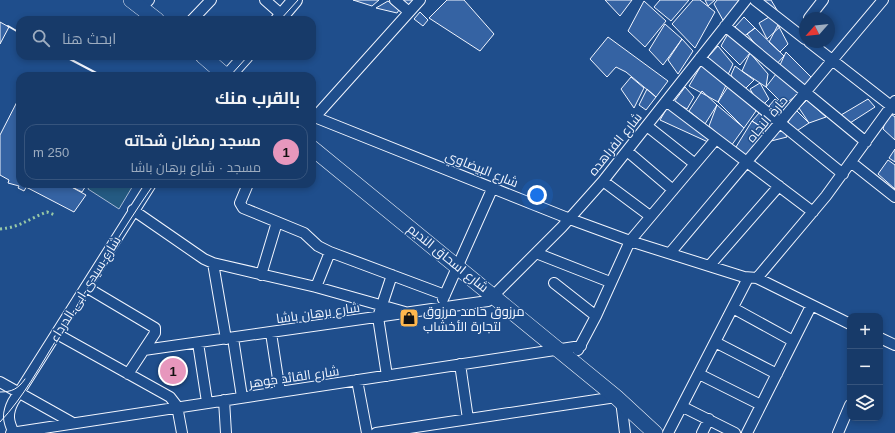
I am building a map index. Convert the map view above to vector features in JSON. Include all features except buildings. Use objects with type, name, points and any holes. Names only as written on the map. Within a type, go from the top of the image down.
[{"type":"main road","points":[[282,16],[295,0]]},
{"type":"main road","points":[[140,3],[153,16]]},
{"type":"main road","points":[[208,60],[222,72]]},
{"type":"main road","points":[[231,72],[242,60]]},
{"type":"main road","name":"شارع اسحاق النديم","points":[[316,151],[558,349],[618,399],[655,433]]},
{"type":"street","points":[[196,16],[211,0]]},
{"type":"street","points":[[265,0],[278,16]]},
{"type":"street","points":[[395,0],[409,12]]},
{"type":"street","points":[[316,114],[420,0]]},
{"type":"street","name":"شارع الفراهده","points":[[494,296],[570,219],[603,181],[746,0]]},
{"type":"street","points":[[755,0],[799,34]]},
{"type":"street","points":[[814,12],[823,0]]},
{"type":"street","name":"حارة النجاه","points":[[670,253],[883,0]]},
{"type":"street","points":[[725,26],[866,142]]},
{"type":"street","points":[[668,433],[683,407],[733,308],[753,278],[813,212],[894,105],[817,48]]},
{"type":"street","points":[[700,58],[843,174]]},
{"type":"street","points":[[666,101],[813,212]]},
{"type":"street","name":"شارع البيضاوي","points":[[316,117],[570,219],[670,253],[753,278],[847,323]]},
{"type":"street","points":[[647,126],[695,164]]},
{"type":"street","points":[[571,360],[581,346],[596,316],[630,240],[716,139]]},
{"type":"street","points":[[627,151],[673,190]]},
{"type":"street","points":[[852,162],[895,197]]},
{"type":"street","points":[[603,181],[650,216]]},
{"type":"street","points":[[710,265],[779,186]]},
{"type":"street","points":[[440,309],[457,266],[493,187]]},
{"type":"street","name":"شارع سيدى ابى الدرداء","points":[[13,433],[8,423],[8,412],[133,210],[148,188]]},
{"type":"street","points":[[246,188],[240,205],[243,208],[304,233],[318,246],[330,252],[445,295]]},
{"type":"street","points":[[133,210],[204,259],[213,263],[316,287],[409,313]]},
{"type":"street","points":[[261,274],[277,222]]},
{"type":"street","points":[[316,287],[330,252]]},
{"type":"street","points":[[536,253],[610,282]]},
{"type":"street","points":[[213,263],[242,397]]},
{"type":"street","points":[[387,376],[378,317],[392,274]]},
{"type":"street","points":[[554,283],[596,316]]},
{"type":"street","points":[[86,287],[155,328],[155,333],[128,374]]},
{"type":"street","name":"شارع برهان باشا","points":[[144,350],[483,303],[494,296]]},
{"type":"street","points":[[747,433],[811,306]]},
{"type":"street","points":[[733,308],[793,341]]},
{"type":"street","points":[[271,332],[280,392]]},
{"type":"street","points":[[57,334],[170,397],[177,406],[182,433]]},
{"type":"street","points":[[883,340],[895,345]]},
{"type":"street","points":[[715,342],[777,374]]},
{"type":"street","points":[[198,343],[207,402]]},
{"type":"street","name":"شارع القائد جوهر","points":[[13,433],[177,406],[280,392],[581,346]]},
{"type":"street","points":[[460,364],[468,419]]},
{"type":"street","points":[[699,374],[761,405]]},
{"type":"street","points":[[358,380],[367,433]]},
{"type":"street","points":[[0,382],[73,423]]},
{"type":"street","points":[[376,433],[618,399],[625,433]]},
{"type":"street","points":[[224,400],[226,433]]},
{"type":"street","points":[[683,407],[709,418],[736,433]]},
{"type":"street","points":[[838,433],[847,412]]},
{"type":"street","points":[[702,433],[709,418]]},
{"type":"shaded area","points":[[88,188],[132,188],[119,209]]},
{"type":"tram line","points":[[284,16],[298,0]]},
{"type":"tram line","points":[[234,72],[244,60]]},
{"type":"tram line","points":[[0,422],[17,402],[32,380],[117,240],[151,188]]},
{"type":"tram line","points":[[0,392],[14,389],[25,379]]},
{"type":"hedge","points":[[0,229],[19,225],[47,212],[55,215]]},
{"type":"wall","points":[[8,26],[16,31]]},
{"type":"wall","points":[[72,60],[94,72]]},
{"type":"place","name":"مرزوق حامد مرزوق لتجارة الأخشاب","points":[[409,318]]},
{"type":"place","name":"مسجد رمضان شحاته","points":[[173,371]]}]
